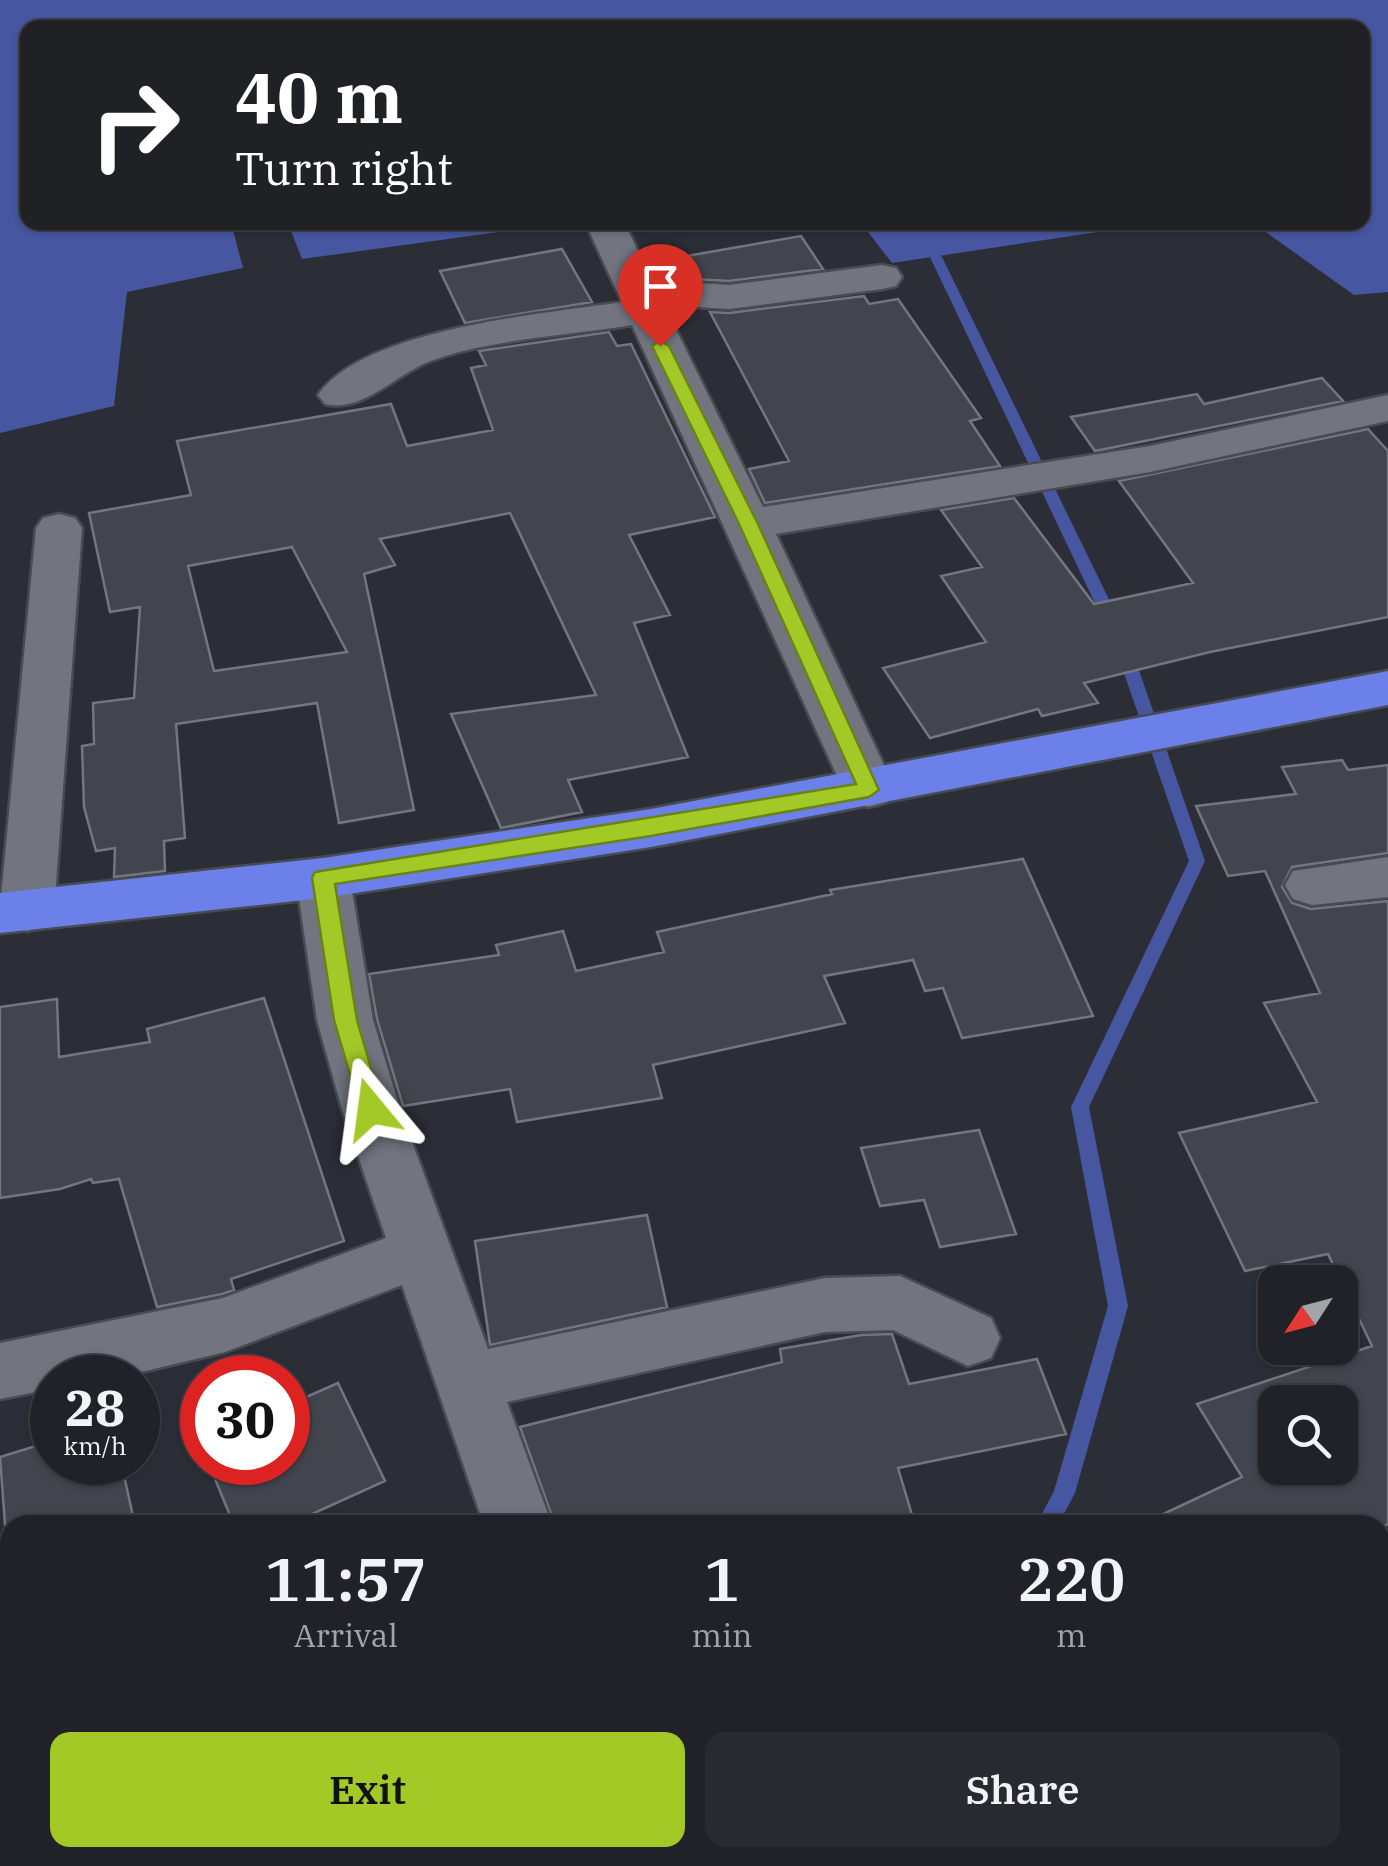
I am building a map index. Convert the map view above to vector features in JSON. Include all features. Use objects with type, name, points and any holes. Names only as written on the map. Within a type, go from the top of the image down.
[{"type":"highway","points":[[14,912],[323,878],[651,828],[869,790],[1388,688]]},
{"type":"street","points":[[608,230],[869,790]]},
{"type":"street","points":[[340,394],[394,361],[437,344],[639,301],[729,297],[882,277]]},
{"type":"street","points":[[748,524],[1086,471],[1274,435],[1388,408]]},
{"type":"street","points":[[14,912],[59,528]]},
{"type":"street","points":[[1312,885],[1388,877]]},
{"type":"street","points":[[323,878],[346,1020],[371,1109],[515,1515]]},
{"type":"street","points":[[0,1371],[198,1332],[421,1250]]},
{"type":"street","points":[[469,1382],[838,1304],[900,1303],[968,1338]]},
{"type":"water","points":[[0,0],[1388,0],[1388,292],[1354,295],[1263,230],[1370,230],[1370,20],[20,20],[20,230],[233,230],[243,268],[127,292],[114,406],[0,433]]},
{"type":"water","points":[[291,230],[514,230],[302,259]]},
{"type":"water","points":[[866,230],[1111,230],[892,263]]},
{"type":"building","points":[[801,236],[823,269],[729,281],[693,279],[681,257]]},
{"type":"building","points":[[562,249],[592,302],[465,323],[440,271]]},
{"type":"building","points":[[864,296],[869,304],[898,299],[981,418],[970,421],[1000,466],[765,503],[749,469],[789,461],[710,312]]},
{"type":"building","points":[[609,332],[617,346],[631,344],[715,517],[629,535],[670,615],[634,623],[688,757],[568,780],[582,812],[501,828],[451,714],[596,695],[510,513],[380,539],[395,565],[364,574],[414,810],[339,823],[317,703],[176,724],[185,838],[164,841],[165,871],[114,877],[115,848],[96,851],[84,807],[82,746],[94,744],[93,703],[134,698],[140,607],[110,612],[89,513],[191,495],[177,441],[391,404],[407,446],[493,430],[471,368],[486,365],[479,351]],"holes":[[[292,547],[347,652],[214,671],[188,566]]]},
{"type":"building","points":[[1322,378],[1343,401],[1095,451],[1071,417],[1197,394],[1204,404]]},
{"type":"building","points":[[1368,429],[1388,451],[1388,617],[1210,652],[1084,683],[1098,703],[1042,716],[1038,709],[930,738],[883,668],[986,642],[941,576],[982,567],[941,510],[1014,498],[1094,604],[1193,583],[1119,481]]},
{"type":"building","points":[[1342,760],[1348,770],[1388,765],[1388,853],[1292,867],[1282,887],[1292,903],[1311,909],[1388,901],[1388,1515],[1161,1515],[1242,1477],[1197,1404],[1315,1365],[1358,1365],[1358,1351],[1372,1346],[1358,1317],[1358,1265],[1333,1265],[1328,1254],[1258,1265],[1258,1268],[1245,1271],[1179,1133],[1317,1102],[1264,1003],[1320,993],[1265,871],[1228,876],[1196,806],[1296,794],[1282,767]]},
{"type":"building","points":[[1023,859],[1093,1016],[962,1038],[943,988],[925,991],[913,960],[824,976],[845,1023],[653,1065],[662,1098],[517,1122],[510,1089],[403,1106],[377,1019],[369,974],[499,955],[496,945],[563,931],[576,971],[664,952],[657,932],[832,894],[830,890]]},
{"type":"building","points":[[264,998],[344,1241],[231,1279],[234,1290],[157,1307],[119,1179],[93,1183],[91,1179],[60,1189],[0,1198],[0,1007],[57,999],[59,1057],[150,1042],[147,1029]]},
{"type":"building","points":[[979,1130],[1016,1234],[940,1247],[924,1200],[880,1206],[861,1148]]},
{"type":"building","points":[[647,1215],[667,1307],[490,1345],[475,1241]]},
{"type":"building","points":[[892,1334],[909,1384],[1037,1359],[1066,1434],[898,1468],[912,1515],[551,1515],[520,1427],[782,1362],[780,1349],[861,1335]]},
{"type":"building","points":[[338,1383],[385,1481],[310,1515],[230,1515],[217,1485],[310,1485],[310,1395]]},
{"type":"building","points":[[30,1448],[30,1485],[126,1485],[133,1515],[4,1515],[0,1457]]},
{"type":"waterway","points":[[936,257],[1112,622]]},
{"type":"waterway","points":[[1052,1515],[1064,1493],[1118,1306],[1080,1107],[1197,861],[1124,650]]},
{"type":"route","points":[[371,1109],[346,1020],[323,878],[869,790],[748,524],[660,346]]}]
